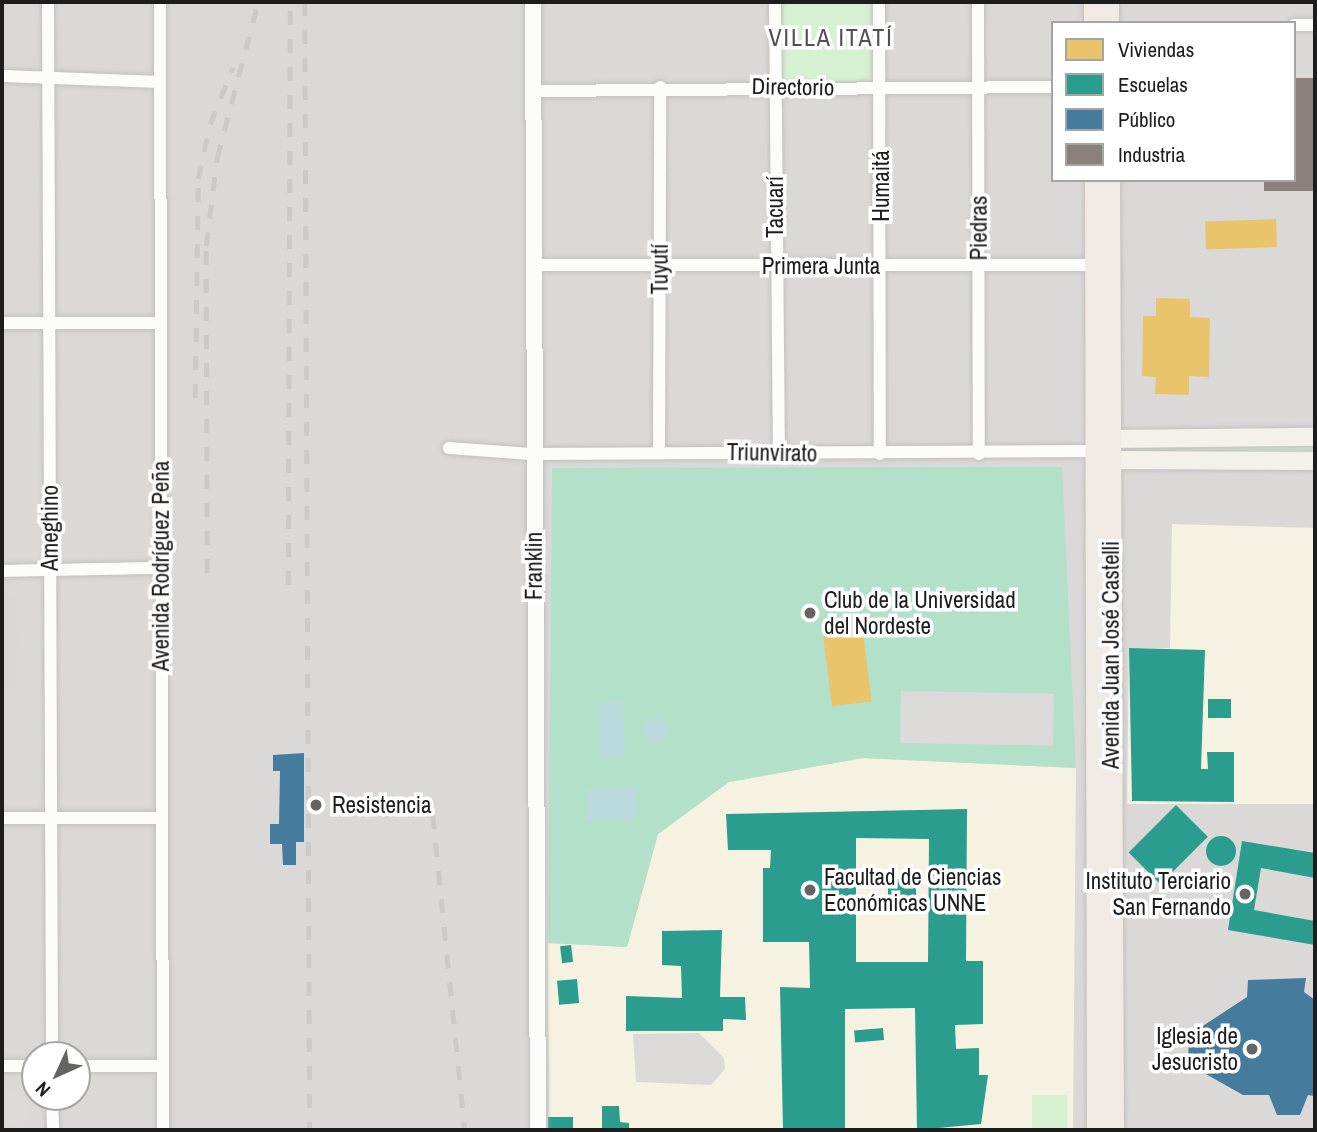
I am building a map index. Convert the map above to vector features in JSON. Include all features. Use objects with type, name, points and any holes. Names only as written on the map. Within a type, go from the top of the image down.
[{"type":"main road","points":[[1093,2],[1093,21]]},
{"type":"main road","points":[[1109,2],[1109,21]]},
{"type":"main road","name":"Avenida Juan José Castelli","points":[[1094,182],[1103,265]]},
{"type":"main road","name":"Avenida Juan José Castelli","points":[[1110,182],[1103,265],[1114,1130]]},
{"type":"main road","points":[[1105,450],[1315,437]]},
{"type":"main road","points":[[1105,450],[1315,461]]},
{"type":"main road","name":"Avenida Juan José Castelli","points":[[1096,1130],[1105,450]]},
{"type":"street","name":"Ameghino","points":[[48,2],[52,1041]]},
{"type":"street","name":"Avenida Rodríguez Peña","points":[[160,2],[163,1130]]},
{"type":"street","name":"Franklin","points":[[533,2],[531,454],[538,1130]]},
{"type":"street","name":"Tacuarí","points":[[775,2],[779,454]]},
{"type":"street","name":"Humaitá","points":[[879,2],[880,454]]},
{"type":"street","name":"Piedras","points":[[978,2],[979,454]]},
{"type":"street","points":[[1296,25],[1315,25]]},
{"type":"street","points":[[2,75],[160,82]]},
{"type":"street","name":"Directorio","points":[[533,91],[660,87],[1051,87]]},
{"type":"street","name":"Tuyutí","points":[[659,451],[660,87]]},
{"type":"street","name":"Primera Junta","points":[[532,265],[1103,265]]},
{"type":"street","points":[[2,323],[160,323]]},
{"type":"street","name":"Triunvirato","points":[[449,448],[531,454],[659,451],[979,454],[1105,450]]},
{"type":"street","points":[[2,571],[160,568]]},
{"type":"street","points":[[2,818],[162,818]]},
{"type":"street","points":[[2,1066],[21,1066]]},
{"type":"street","points":[[91,1066],[163,1066]]},
{"type":"street","points":[[52,1111],[53,1130]]},
{"type":"shaded area","points":[[2,2],[1315,2],[1315,1130],[2,1130]]},
{"type":"shaded area","points":[[1172,524],[1315,528],[1315,804],[1127,804],[1129,648],[1170,648]]},
{"type":"shaded area","points":[[2,594],[23,595],[18,688],[2,687]]},
{"type":"shaded area","points":[[901,691],[1054,694],[1053,746],[900,743]]},
{"type":"shaded area","points":[[863,758],[1076,768],[1073,1130],[549,1130],[548,943],[627,947],[658,834],[729,782]]},
{"type":"shaded area","points":[[699,1033],[724,1058],[725,1069],[711,1085],[636,1082],[633,1034]]},
{"type":"shaded area","points":[[2,1088],[21,1091],[21,1111],[27,1111],[25,1129],[2,1125]]},
{"type":"green space","points":[[782,2],[873,2],[873,81],[782,81]]},
{"type":"green space","points":[[1137,445],[1315,445],[1315,455],[1137,455]]},
{"type":"green space","name":"Club de la Universidad del Nordeste","points":[[1062,467],[1076,768],[863,758],[729,782],[658,834],[627,947],[548,943],[552,468]]},
{"type":"green space","points":[[1032,1095],[1067,1095],[1067,1130],[1032,1130]]},
{"type":"water","points":[[623,702],[625,756],[601,757],[599,703]]},
{"type":"water","points":[[655,718],[663,722],[667,730],[663,738],[655,742],[647,738],[643,730],[647,722]]},
{"type":"water","points":[[587,789],[636,789],[636,820],[587,820]]},
{"type":"building: Viviendas","points":[[1276,219],[1277,247],[1206,249],[1205,221]]},
{"type":"building: Viviendas","points":[[1156,298],[1190,299],[1190,317],[1210,318],[1209,377],[1189,376],[1189,395],[1155,394],[1156,377],[1142,376],[1143,316],[1156,316]]},
{"type":"building: Viviendas","points":[[863,632],[872,701],[832,706],[823,637]]},
{"type":"building: Viviendas","points":[[2,1128],[23,1130],[2,1130]]},
{"type":"building: Escuelas","points":[[1129,648],[1205,650],[1201,769],[1208,769],[1207,752],[1234,752],[1234,802],[1132,801]]},
{"type":"building: Escuelas","points":[[1208,699],[1231,699],[1231,718],[1208,718]]},
{"type":"building: Escuelas","name":"Instituto Terciario San Fernando","points":[[1176,805],[1208,837],[1160,884],[1129,852]]},
{"type":"building: Escuelas","points":[[967,809],[966,961],[983,961],[983,1024],[955,1025],[956,1049],[979,1048],[979,1075],[988,1075],[981,1124],[917,1130],[915,1008],[845,1009],[845,1130],[783,1130],[780,987],[810,988],[809,942],[763,942],[763,868],[770,868],[771,850],[728,850],[726,814]],"holes":[[[856,838],[929,839],[928,962],[856,962]]]},
{"type":"building: Escuelas","name":"Instituto Terciario San Fernando","points":[[1221,836],[1227,837],[1235,845],[1235,857],[1227,865],[1221,866],[1215,865],[1207,857],[1206,851],[1207,845],[1215,837]]},
{"type":"building: Escuelas","name":"Instituto Terciario San Fernando","points":[[1242,841],[1315,853],[1315,878],[1261,868],[1254,910],[1315,921],[1315,945],[1228,930]]},
{"type":"building: Escuelas","points":[[888,879],[916,879],[916,905],[888,905]]},
{"type":"building: Escuelas","points":[[722,930],[720,997],[745,997],[746,1020],[723,1019],[723,1031],[626,1031],[626,996],[682,998],[681,966],[662,965],[662,931]]},
{"type":"building: Escuelas","points":[[571,945],[573,962],[562,963],[560,946]]},
{"type":"building: Escuelas","points":[[577,979],[579,1003],[559,1005],[557,981]]},
{"type":"building: Escuelas","points":[[883,1028],[884,1040],[855,1042],[854,1031]]},
{"type":"building: Escuelas","points":[[602,1106],[619,1106],[620,1122],[629,1123],[629,1130],[602,1130]]},
{"type":"building: Escuelas","points":[[548,1117],[573,1117],[573,1130],[548,1130]]},
{"type":"building: Público","points":[[304,753],[304,842],[296,842],[296,865],[283,865],[282,844],[270,844],[270,824],[279,824],[280,771],[273,771],[273,755]]},
{"type":"building: Público","name":"Iglesia de Jesucristo","points":[[1306,978],[1304,992],[1315,1000],[1315,1096],[1308,1095],[1300,1115],[1277,1115],[1269,1095],[1243,1095],[1188,1064],[1189,1035],[1247,997],[1248,980]]},
{"type":"building: Industria","points":[[1296,78],[1315,78],[1315,191],[1264,191],[1264,182],[1296,182]]},
{"type":"railway","points":[[207,573],[206,246],[217,158],[258,2]]},
{"type":"railway","points":[[288,585],[290,2]]},
{"type":"railway","points":[[305,2],[310,1130]]},
{"type":"railway","points":[[195,398],[198,179],[210,124],[233,67]]},
{"type":"railway","points":[[433,815],[465,1130]]},
{"type":"place","name":"Club de la Universidad del Nordeste","points":[[810,613]]},
{"type":"place","name":"Resistencia","points":[[316,805]]},
{"type":"place","name":"Facultad de Ciencias Económicas UNNE","points":[[810,890]]},
{"type":"place","name":"Instituto Terciario San Fernando","points":[[1245,894]]},
{"type":"place","name":"Iglesia de Jesucristo","points":[[1252,1049]]},
{"type":"district","name":"VILLA ITATÍ","points":[[831,38]]}]
